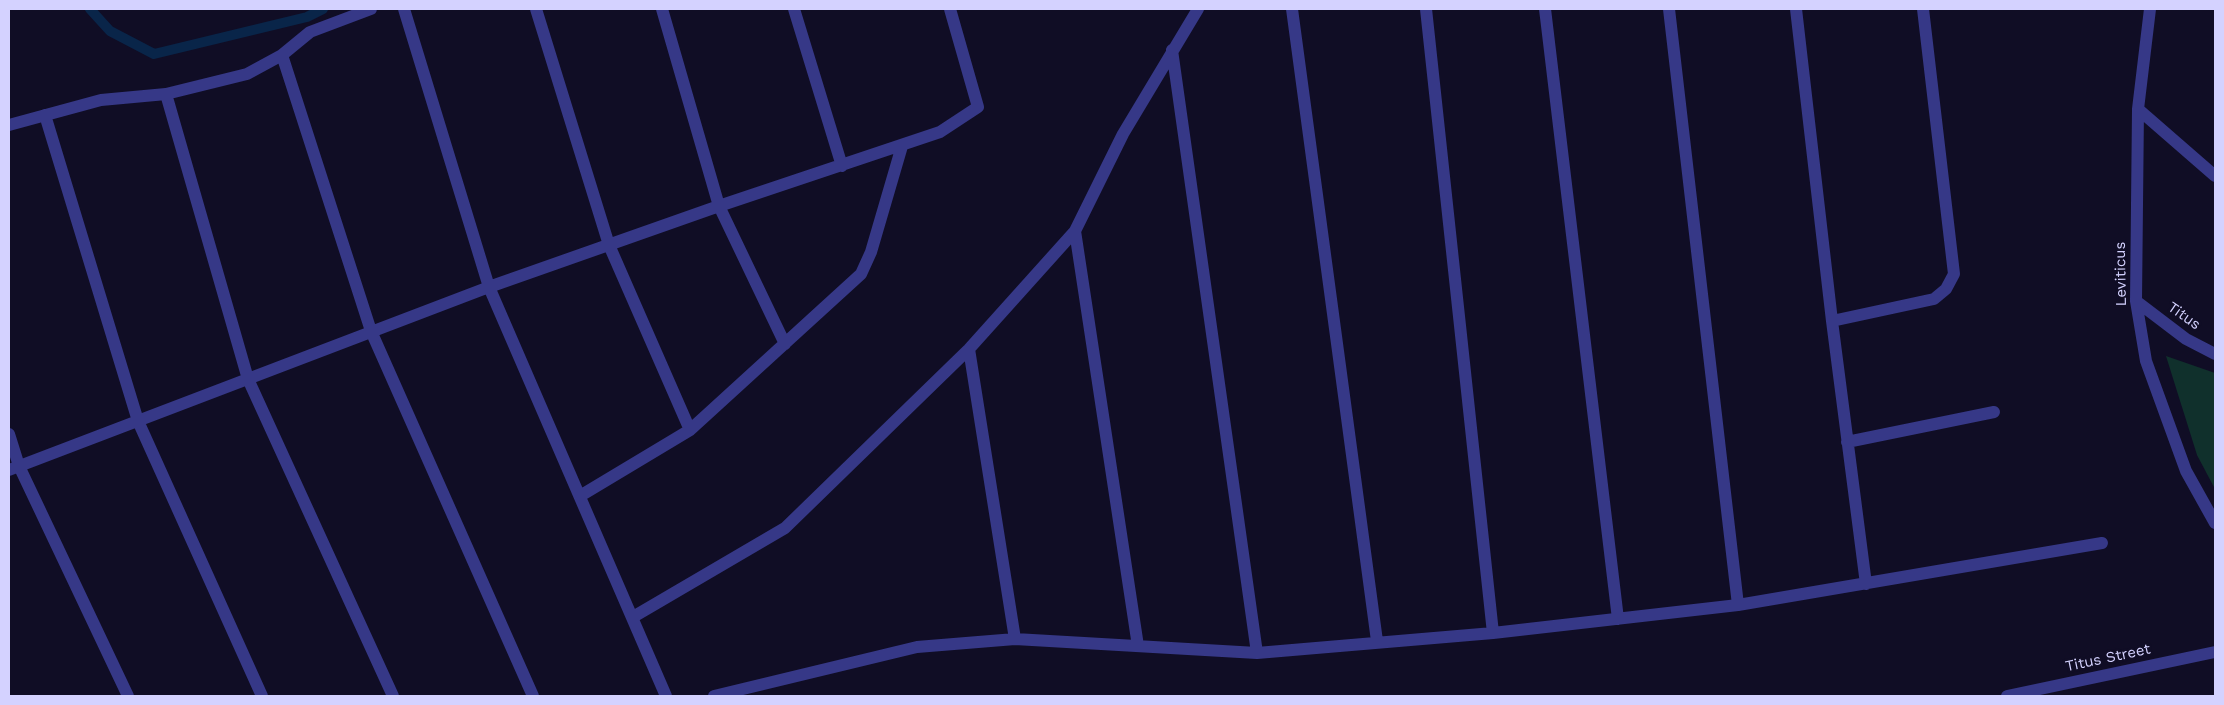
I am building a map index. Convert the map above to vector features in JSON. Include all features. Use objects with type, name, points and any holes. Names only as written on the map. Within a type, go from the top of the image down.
[{"type":"street","points":[[9,125],[101,100],[166,94],[247,74],[282,55],[310,32],[371,9]]},
{"type":"street","points":[[404,9],[489,287],[666,696]]},
{"type":"street","points":[[536,9],[609,245],[690,430]]},
{"type":"street","points":[[662,9],[719,206],[785,344]]},
{"type":"street","points":[[794,9],[842,166]]},
{"type":"street","points":[[14,468],[489,287],[719,206],[940,132],[978,107],[950,9]]},
{"type":"street","points":[[633,617],[785,528],[969,349],[1075,231],[1123,134],[1198,9]]},
{"type":"street","points":[[1292,9],[1378,641]]},
{"type":"street","points":[[1426,9],[1493,633]]},
{"type":"street","points":[[1545,9],[1618,619]]},
{"type":"street","points":[[1670,9],[1738,604]]},
{"type":"street","points":[[1796,9],[1832,321],[1866,584]]},
{"type":"street","points":[[1832,321],[1934,299],[1946,289],[1954,274],[1924,9]]},
{"type":"street","name":"Leviticus","points":[[2150,9],[2138,109],[2136,301],[2146,361],[2186,471],[2215,523]]},
{"type":"street","points":[[1172,50],[1257,653]]},
{"type":"street","points":[[282,55],[371,331],[533,696]]},
{"type":"street","points":[[166,94],[248,379],[393,696]]},
{"type":"street","points":[[2138,109],[2215,176]]},
{"type":"street","points":[[45,115],[138,421],[262,696]]},
{"type":"street","points":[[580,496],[690,430],[861,274],[871,252],[902,146]]},
{"type":"street","points":[[1075,231],[1138,646]]},
{"type":"street","name":"Titus","points":[[2136,301],[2186,339],[2215,354]]},
{"type":"street","points":[[969,349],[1015,639]]},
{"type":"street","points":[[1847,442],[1994,412]]},
{"type":"street","points":[[9,434],[14,468],[128,696]]},
{"type":"street","points":[[714,696],[917,647],[1015,639],[1257,653],[1378,641],[1493,633],[1738,604],[2102,543]]},
{"type":"street","name":"Titus Street","points":[[2007,696],[2215,652]]},
{"type":"green space","points":[[2166,356],[2215,373],[2215,489],[2197,455]]},
{"type":"waterway","points":[[90,9],[110,31],[154,54],[307,17],[323,9]]}]
